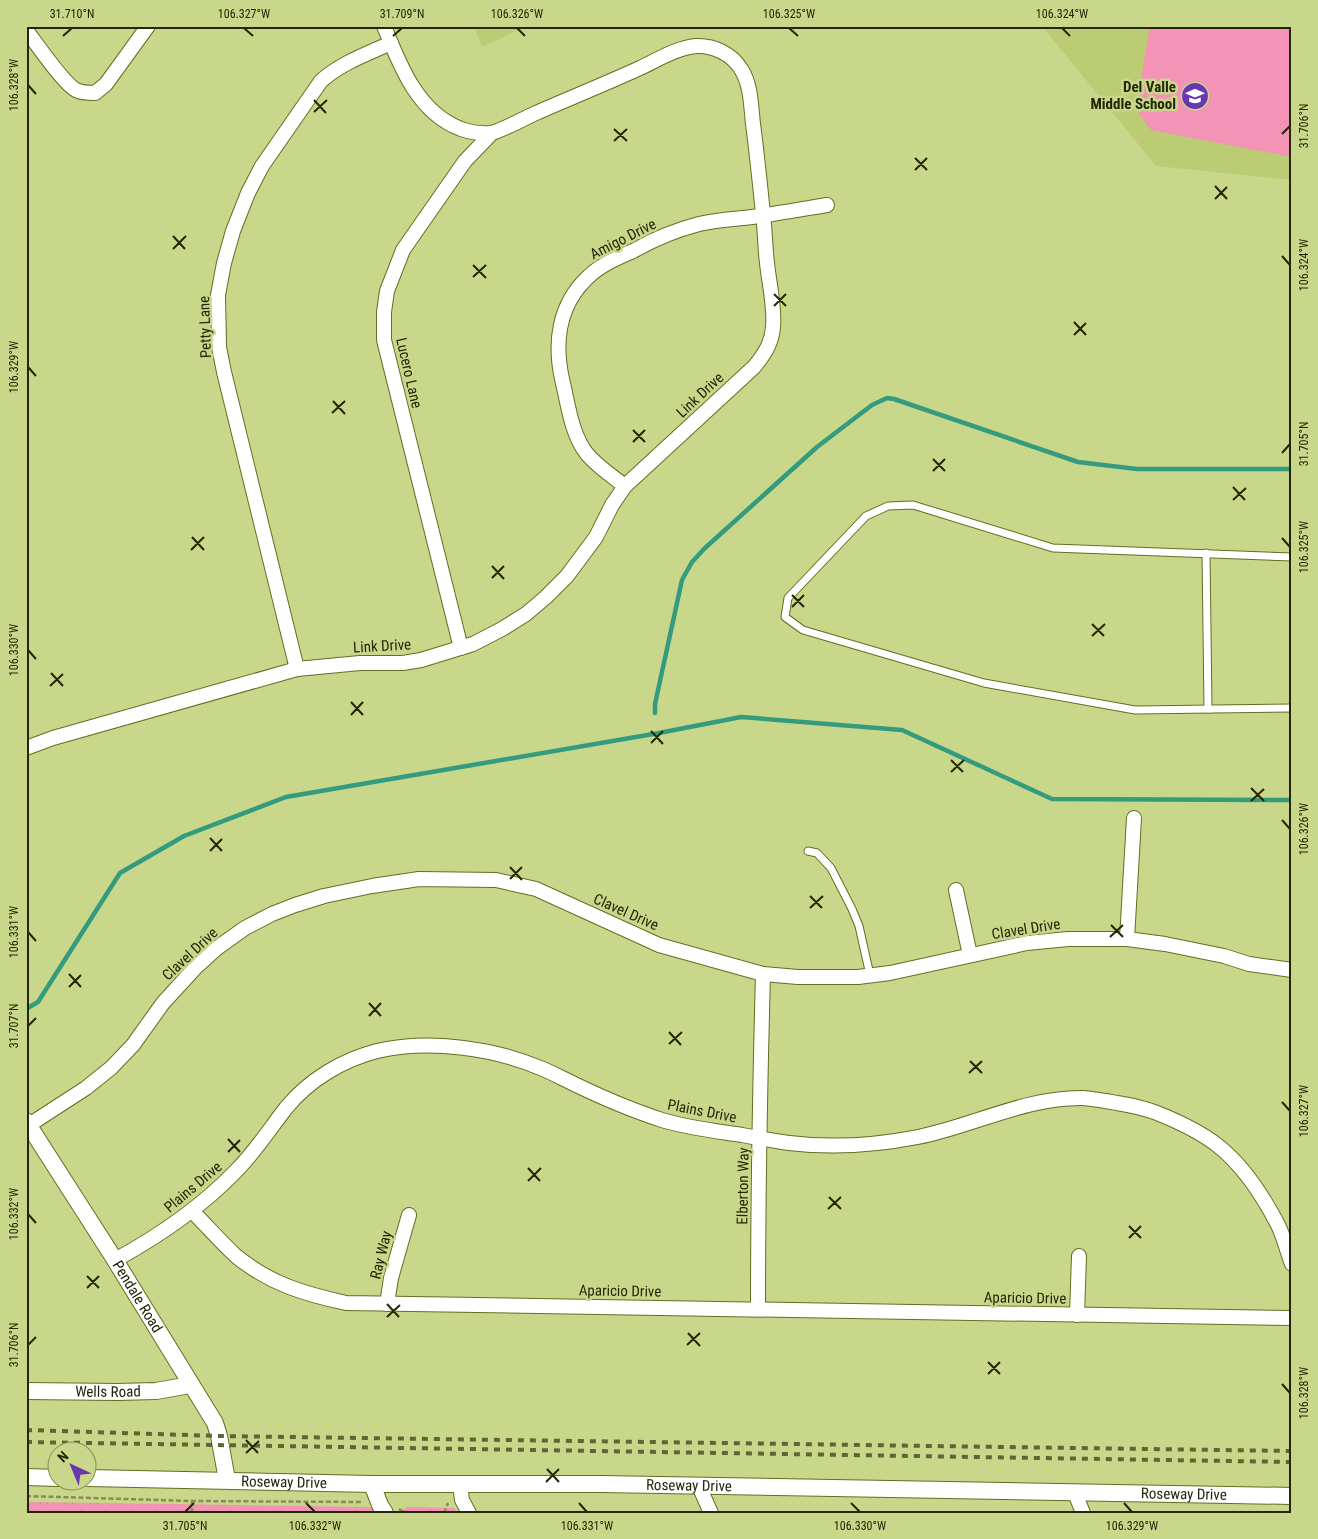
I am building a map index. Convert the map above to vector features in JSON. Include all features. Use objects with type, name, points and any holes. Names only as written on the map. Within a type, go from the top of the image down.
[{"type":"street","points":[[26,30],[62,77],[74,89],[95,93],[106,84],[148,26]]},
{"type":"street","name":"Link Drive","points":[[26,748],[53,738],[297,669],[360,663],[403,663],[421,660],[461,648],[502,629],[526,614],[567,576],[596,537],[612,505],[625,486],[754,367],[768,347],[773,327],[764,215],[746,79],[741,68],[734,60],[712,48],[699,46],[677,51],[608,83],[492,132],[477,132],[462,129],[447,122],[422,101],[413,89],[384,26]]},
{"type":"street","name":"Petty Lane","points":[[297,669],[224,372],[219,346],[218,295],[224,263],[233,232],[248,193],[262,166],[321,81],[351,61],[391,43]]},
{"type":"street","name":"Lucero Lane","points":[[461,648],[386,349],[384,340],[384,312],[387,291],[403,250],[465,161],[492,132]]},
{"type":"street","name":"Amigo Drive","points":[[625,486],[604,470],[586,452],[572,421],[558,362],[558,348],[560,325],[572,295],[588,277],[602,266],[678,230],[702,223],[827,205]]},
{"type":"street","points":[[1127,939],[1134,818]]},
{"type":"street","name":"Clavel Drive","points":[[28,1123],[86,1088],[111,1068],[133,1045],[163,1003],[196,967],[245,928],[272,914],[324,896],[419,879],[496,880],[536,889],[659,944],[763,974],[825,978],[890,973],[1027,943],[1068,939],[1127,939],[1165,944],[1249,964],[1292,970]]},
{"type":"street","points":[[956,890],[970,955]]},
{"type":"street","name":"Elberton Way","points":[[758,1309],[759,1112],[763,974]]},
{"type":"street","name":"Plains Drive","points":[[115,1260],[155,1238],[192,1211],[235,1172],[299,1094],[330,1070],[357,1057],[406,1046],[432,1046],[480,1050],[508,1057],[543,1069],[602,1096],[665,1121],[787,1143],[821,1146],[882,1142],[927,1135],[1050,1101],[1083,1098],[1133,1106],[1155,1112],[1195,1131],[1217,1145],[1239,1166],[1259,1193],[1279,1227],[1292,1264]]},
{"type":"street","name":"Pendale Road","points":[[28,1123],[115,1260],[214,1423],[219,1436],[227,1480]]},
{"type":"street","name":"Aparicio Drive","points":[[192,1211],[236,1255],[276,1282],[300,1292],[346,1303],[1292,1318]]},
{"type":"street","name":"Ray Way","points":[[387,1304],[391,1278],[408,1215]]},
{"type":"street","name":"Aparicio Drive","points":[[1077,1315],[1079,1256]]},
{"type":"street","name":"Wells Road","points":[[26,1391],[156,1391],[190,1385]]},
{"type":"street","points":[[26,1477],[48,1478]]},
{"type":"street","name":"Roseway Drive","points":[[98,1478],[372,1484],[601,1484],[1292,1496]]},
{"type":"street","points":[[372,1484],[383,1509]]},
{"type":"street","points":[[460,1484],[462,1500],[470,1513]]},
{"type":"street","points":[[699,1486],[712,1513]]},
{"type":"street","points":[[1075,1493],[1083,1513]]},
{"type":"lane","points":[[1292,557],[1053,548],[913,505],[888,506],[866,516],[788,598],[785,617],[802,630],[984,683],[1135,710],[1292,708]]},
{"type":"lane","points":[[1206,553],[1208,709]]},
{"type":"lane","points":[[808,851],[817,853],[832,868],[859,926],[870,975]]},
{"type":"path","points":[[26,1496],[192,1501],[362,1502],[383,1509],[398,1507],[399,1510],[406,1513]]},
{"type":"path","points":[[192,1501],[192,1513]]},
{"type":"path","points":[[444,1513],[449,1502]]},
{"type":"shaded area","points":[[474,26],[527,26],[482,47]]},
{"type":"shaded area","name":"Del Valle Middle School","points":[[1042,26],[1292,26],[1292,180],[1156,166]]},
{"type":"green space","name":"Del Valle Middle School","points":[[1150,26],[1292,26],[1292,157],[1151,130],[1136,109]]},
{"type":"green space","points":[[26,1502],[367,1507],[396,1513],[26,1513]]},
{"type":"green space","points":[[407,1507],[454,1508],[457,1513],[400,1513]]},
{"type":"waterway","points":[[655,713],[655,704],[682,580],[692,562],[705,548],[817,447],[872,405],[887,398],[1078,462],[1137,469],[1292,469]]},
{"type":"waterway","points":[[26,1009],[38,1002],[120,873],[184,836],[286,797],[659,733],[741,717],[902,730],[1052,799],[1292,800]]},
{"type":"railway","points":[[26,1430],[219,1436],[1292,1451]]},
{"type":"railway","points":[[26,1442],[1292,1462]]},
{"type":"place","name":"Del Valle Middle School","points":[[1195,96]]}]
